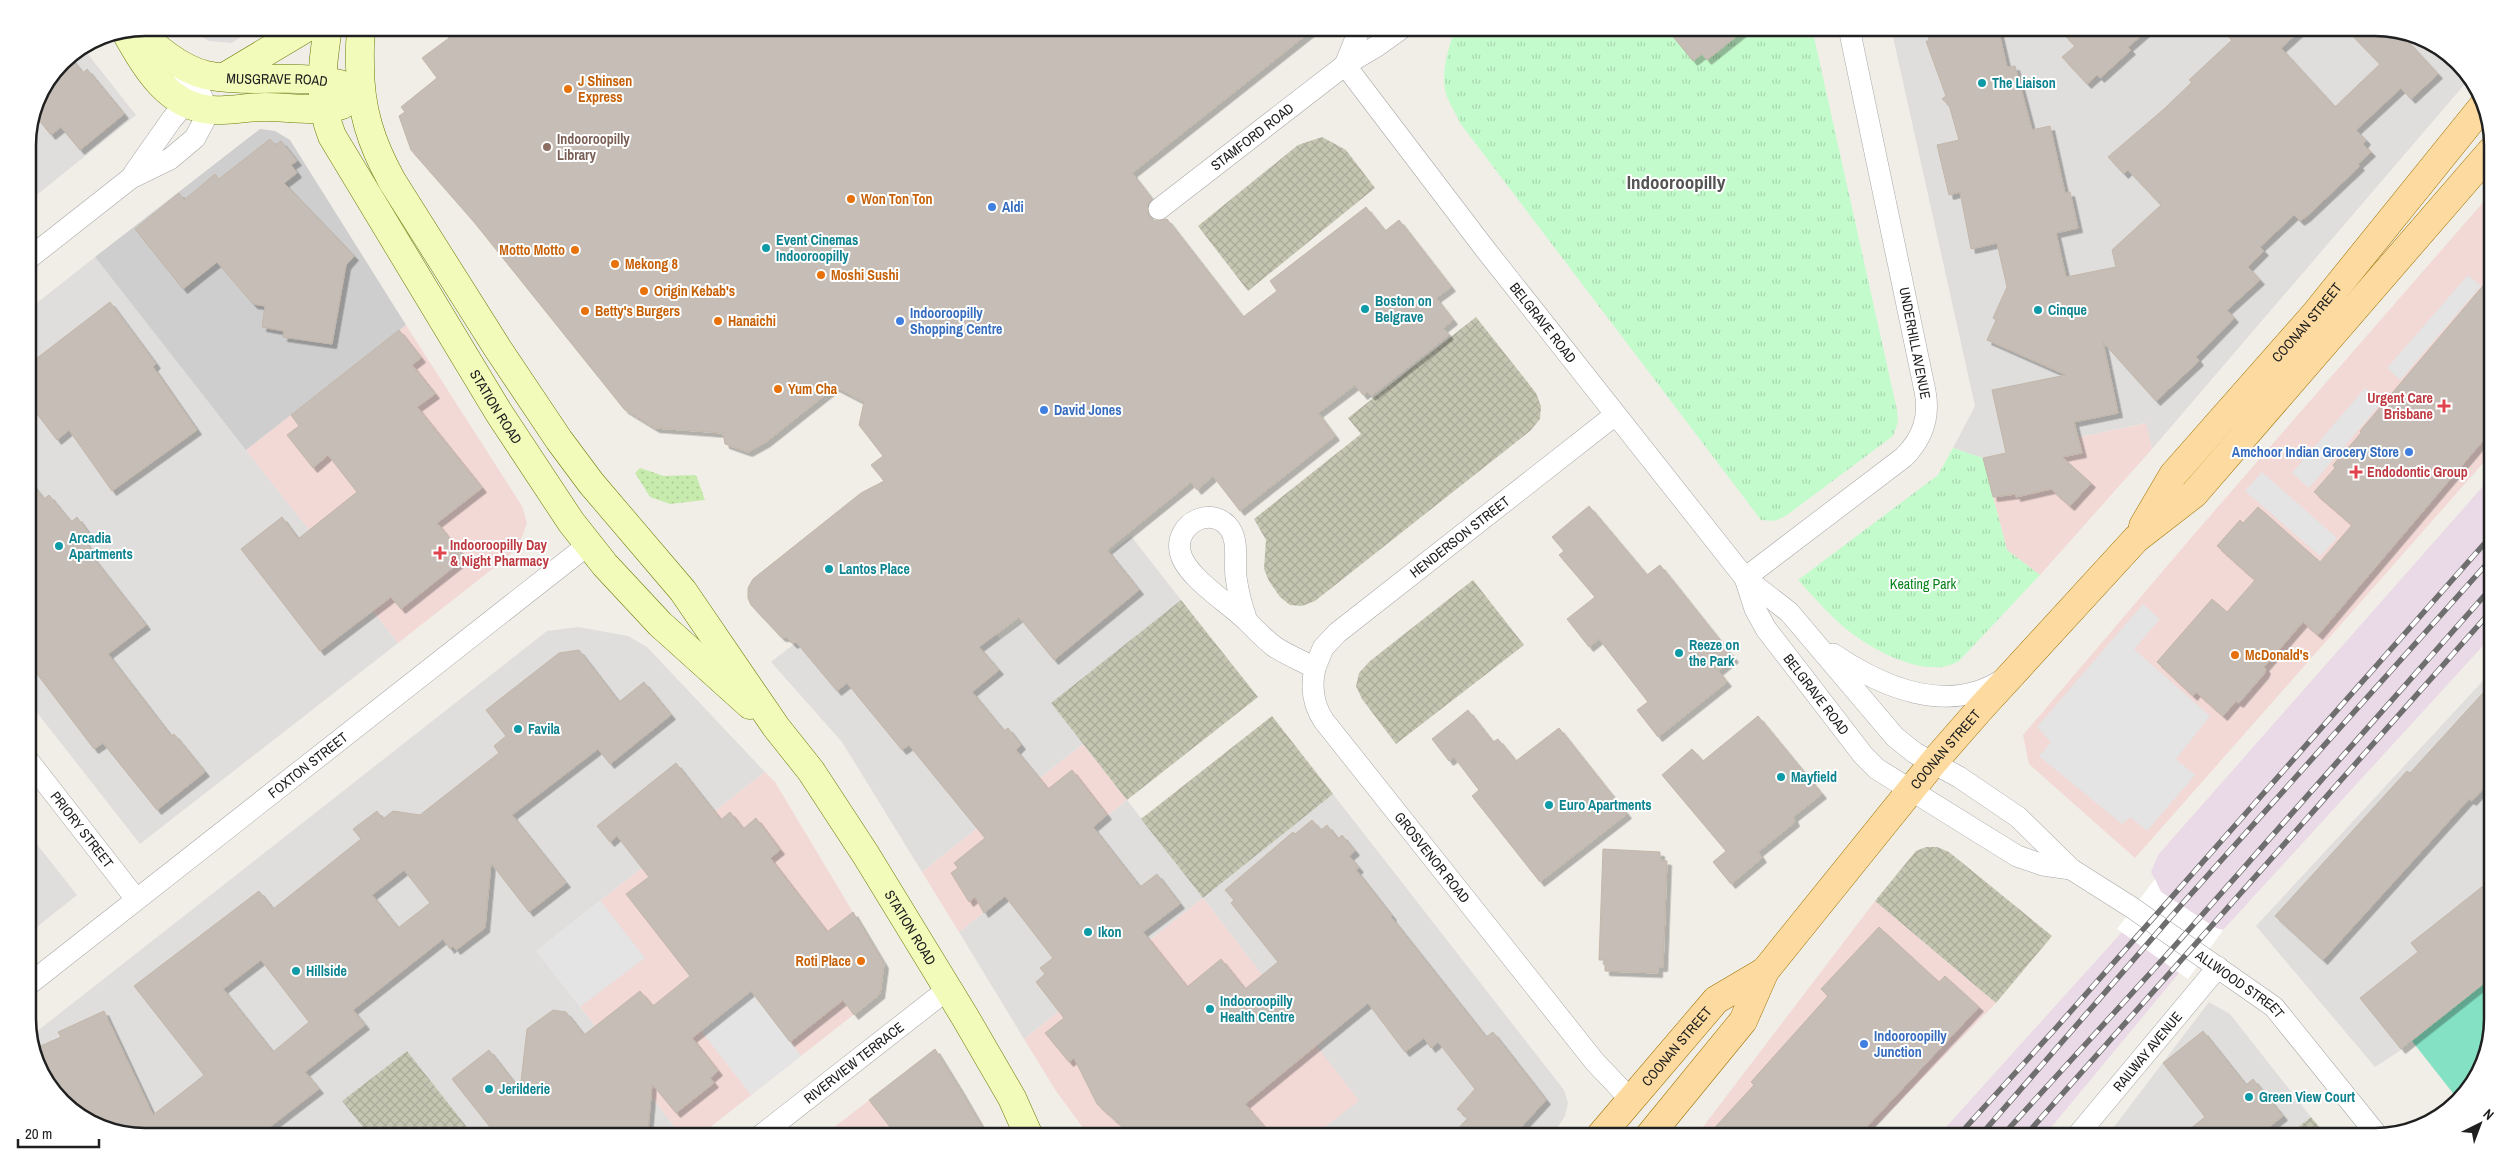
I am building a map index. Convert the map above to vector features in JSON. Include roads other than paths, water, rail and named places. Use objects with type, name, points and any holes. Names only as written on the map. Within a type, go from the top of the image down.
[{"type":"main road","name":"COONAN STREET","points":[[2136,539],[2172,476],[2315,314],[2478,112]]},
{"type":"main road","name":"COONAN STREET","points":[[2439,211],[2453,179],[2484,140]]},
{"type":"main road","name":"COONAN STREET","points":[[1656,1128],[1743,1021],[1765,970],[1932,764],[2012,673],[2136,539],[2194,494],[2484,159]]},
{"type":"main road","name":"COONAN STREET","points":[[1607,1128],[1716,1000],[1765,970]]},
{"type":"street","points":[[144,36],[168,56],[197,72],[224,77],[293,36]]},
{"type":"street","name":"STATION ROAD","points":[[327,36],[322,81],[324,108],[328,125],[337,145],[519,446],[559,505],[589,544],[651,614],[697,659],[776,727]]},
{"type":"street","name":"STATION ROAD","points":[[361,36],[360,93],[371,139],[392,181],[559,440],[683,591],[776,727],[811,771],[861,847],[948,990],[1012,1098],[1025,1128]]},
{"type":"street","points":[[1345,65],[1357,36]]},
{"type":"street","name":"STAMFORD ROAD","points":[[1159,209],[1345,65],[1391,36]]},
{"type":"street","name":"UNDERHILL AVENUE","points":[[1745,578],[1904,457],[1917,442],[1926,421],[1927,400],[1851,36]]},
{"type":"street","points":[[128,37],[152,75],[166,90],[196,101]]},
{"type":"street","points":[[168,56],[196,101]]},
{"type":"street","name":"BELGRAVE ROAD","points":[[1345,65],[1485,249],[1745,578],[1781,605],[1833,654],[1865,673],[1929,696],[1956,698],[1978,693],[2012,673]]},
{"type":"street","name":"MUSGRAVE ROAD","points":[[36,253],[131,178],[196,101],[224,77],[322,81],[360,93]]},
{"type":"street","name":"MUSGRAVE ROAD","points":[[196,101],[264,107],[324,108],[346,103],[360,93]]},
{"type":"street","name":"MUSGRAVE ROAD","points":[[131,178],[170,159],[193,140],[202,126],[196,101]]},
{"type":"street","name":"HENDERSON STREET","points":[[1315,668],[1324,648],[1337,633],[1615,415]]},
{"type":"street","points":[[589,544],[622,518]]},
{"type":"street","points":[[1247,621],[1236,578],[1232,533],[1227,526],[1217,519],[1204,518],[1194,521],[1184,529],[1181,537],[1180,552],[1182,558],[1196,576],[1247,621],[1261,637],[1276,648],[1315,668]]},
{"type":"street","name":"FOXTON STREET","points":[[36,979],[589,544]]},
{"type":"street","name":"BELGRAVE ROAD","points":[[1745,578],[1755,609],[1766,630],[1822,703],[1872,764],[1911,791]]},
{"type":"street","points":[[651,614],[683,591]]},
{"type":"street","name":"BELGRAVE ROAD","points":[[1805,629],[1895,737],[1932,764]]},
{"type":"street","name":"GROSVENOR ROAD","points":[[1315,668],[1312,680],[1314,700],[1324,721],[1595,1062],[1631,1100]]},
{"type":"street","name":"ALLWOOD STREET","points":[[1932,764],[1959,778],[2018,817],[2071,869],[2218,967],[2282,1015],[2372,1128]]},
{"type":"street","name":"PRIORY STREET","points":[[36,770],[136,899]]},
{"type":"street","name":"ALLWOOD STREET","points":[[1911,791],[2024,859],[2044,865],[2071,869]]},
{"type":"street","name":"RAILWAY AVENUE","points":[[2084,1128],[2218,967]]},
{"type":"street","name":"RIVERVIEW TERRACE","points":[[770,1128],[948,990]]},
{"type":"railway","points":[[1965,1128],[2484,544]]},
{"type":"railway","points":[[1987,1128],[2183,903],[2484,567]]},
{"type":"railway","points":[[2009,1128],[2164,958],[2484,596]]},
{"type":"railway","points":[[2032,1128],[2484,619]]},
{"type":"place","name":"The Liaison","points":[[1982,83]]},
{"type":"place","name":"J Shinsen Express","points":[[568,89]]},
{"type":"place","name":"Indooroopilly Library","points":[[547,147]]},
{"type":"place","name":"Won Ton Ton","points":[[851,199]]},
{"type":"place","name":"Aldi","points":[[992,207]]},
{"type":"place","name":"Event Cinemas Indooroopilly","points":[[766,248]]},
{"type":"place","name":"Motto Motto","points":[[575,250]]},
{"type":"place","name":"Mekong 8","points":[[615,264]]},
{"type":"place","name":"Moshi Sushi","points":[[821,275]]},
{"type":"place","name":"Origin Kebab's","points":[[644,291]]},
{"type":"place","name":"Boston on Belgrave","points":[[1365,309]]},
{"type":"place","name":"Cinque","points":[[2038,310]]},
{"type":"place","name":"Betty's Burgers","points":[[585,311]]},
{"type":"place","name":"Hanaichi","points":[[718,321]]},
{"type":"place","name":"Indooroopilly Shopping Centre","points":[[900,321]]},
{"type":"place","name":"Yum Cha","points":[[778,389]]},
{"type":"place","name":"Urgent Care Brisbane","points":[[2444,406]]},
{"type":"place","name":"David Jones","points":[[1044,410]]},
{"type":"place","name":"Amchoor Indian Grocery Store","points":[[2409,452]]},
{"type":"place","name":"Endodontic Group","points":[[2356,472]]},
{"type":"place","name":"Arcadia Apartments","points":[[59,546]]},
{"type":"place","name":"Indooroopilly Day & Night Pharmacy","points":[[440,553]]},
{"type":"place","name":"Lantos Place","points":[[829,569]]},
{"type":"place","name":"Reeze on the Park","points":[[1679,653]]},
{"type":"place","name":"McDonald's","points":[[2235,655]]},
{"type":"place","name":"Favila","points":[[518,729]]},
{"type":"place","name":"Mayfield","points":[[1781,777]]},
{"type":"place","name":"Euro Apartments","points":[[1549,805]]},
{"type":"place","name":"Ikon","points":[[1088,932]]},
{"type":"place","name":"Roti Place","points":[[861,961]]},
{"type":"place","name":"Hillside","points":[[296,971]]},
{"type":"place","name":"Indooroopilly Health Centre","points":[[1210,1009]]},
{"type":"place","name":"Indooroopilly Junction","points":[[1864,1044]]},
{"type":"place","name":"Jerilderie","points":[[489,1089]]},
{"type":"place","name":"Green View Court","points":[[2249,1097]]},
{"type":"district","name":"Indooroopilly","points":[[1676,182]]},
{"type":"park label","name":"Keating Park","points":[[1923,584]]}]
